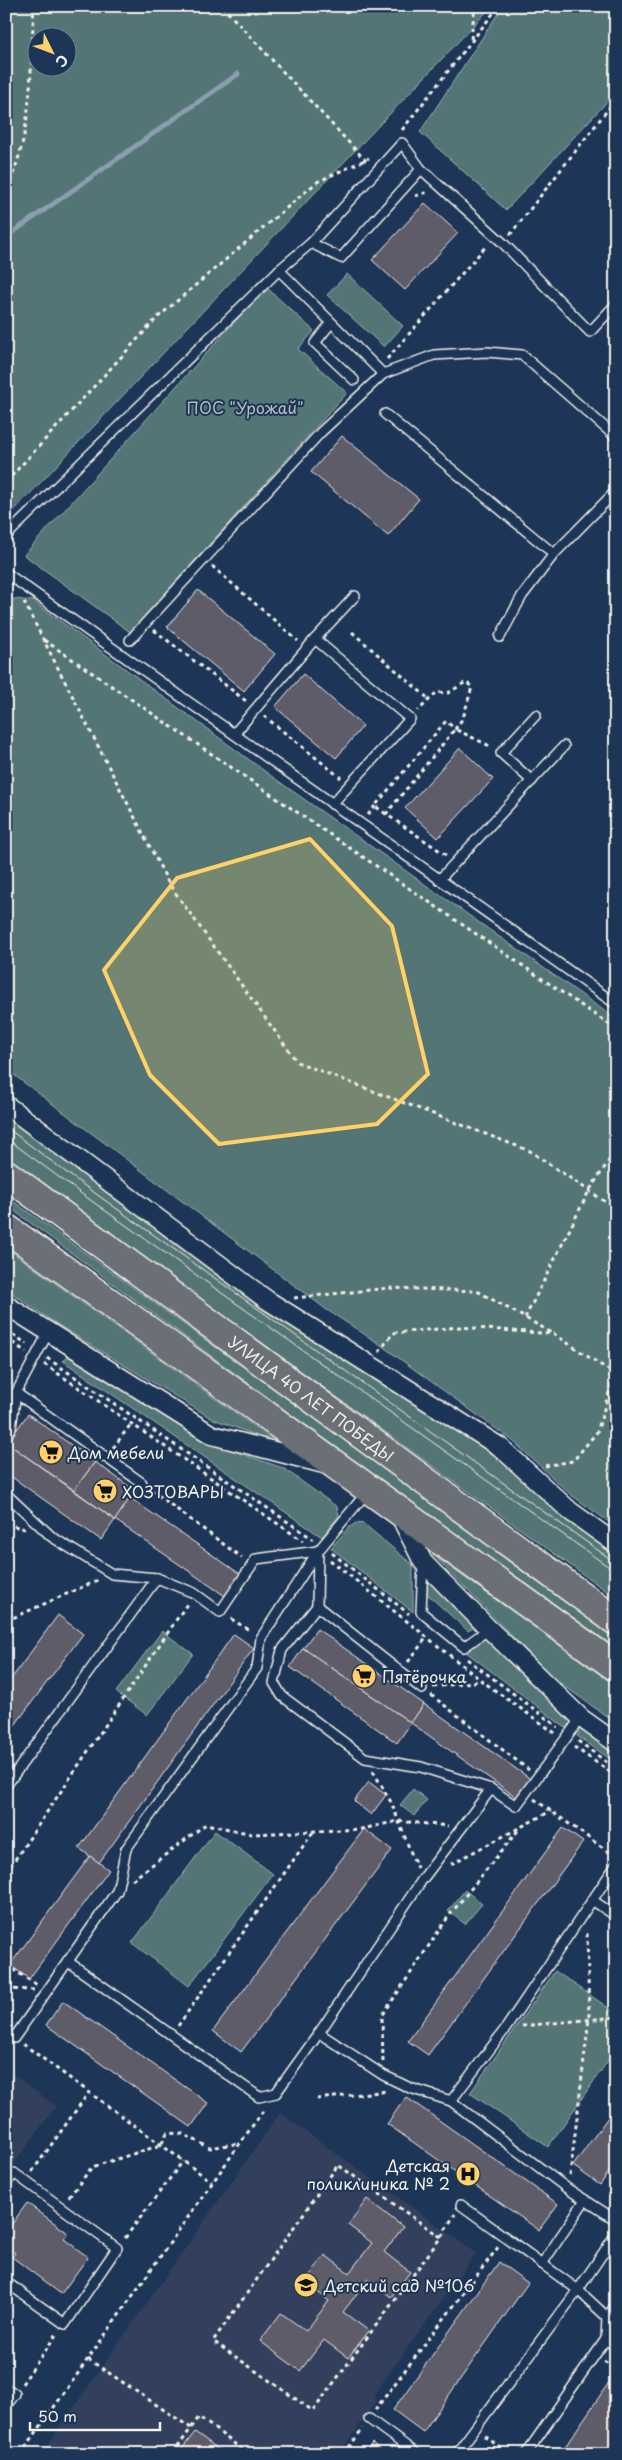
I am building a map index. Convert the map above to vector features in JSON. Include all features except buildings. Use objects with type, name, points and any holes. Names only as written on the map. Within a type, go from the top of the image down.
[{"type":"main road","name":"УЛИЦА 40 ЛЕТ ПОБЕДЫ","points":[[6,1174],[616,1621]]},
{"type":"main road","points":[[6,1228],[616,1668]]},
{"type":"street","points":[[6,1104],[267,1300],[500,1447],[570,1511],[616,1544]]},
{"type":"street","points":[[6,1305],[212,1435],[338,1467]]},
{"type":"street","points":[[398,1512],[423,1562],[581,1718],[616,1742]]},
{"type":"lane","points":[[6,536],[279,270],[311,243],[402,143],[421,169],[503,243],[590,332],[616,304]]},
{"type":"lane","points":[[311,243],[341,258],[421,169]]},
{"type":"lane","points":[[279,270],[381,372]]},
{"type":"lane","points":[[331,323],[315,343],[354,380]]},
{"type":"lane","points":[[130,640],[321,432],[381,372],[434,355],[487,352],[522,355],[616,437]]},
{"type":"lane","points":[[385,414],[554,554]]},
{"type":"lane","points":[[500,637],[522,596],[554,554],[616,492]]},
{"type":"lane","points":[[8,576],[616,1004]]},
{"type":"lane","points":[[234,734],[355,596]]},
{"type":"lane","points":[[315,640],[410,719],[332,804]]},
{"type":"lane","points":[[532,781],[501,753],[536,715]]},
{"type":"lane","points":[[440,880],[564,746]]},
{"type":"lane","points":[[6,1436],[11,1428],[16,1394],[48,1333]]},
{"type":"lane","points":[[16,1394],[107,1456],[142,1484]]},
{"type":"lane","points":[[14,2038],[117,1891],[126,1848],[257,1668],[261,1638],[318,1551],[369,1490]]},
{"type":"lane","points":[[6,1494],[52,1537],[112,1574],[157,1578],[194,1593],[220,1612],[256,1559],[318,1551]]},
{"type":"lane","points":[[318,1551],[317,1606],[282,1650],[274,1683],[282,1696],[365,1758],[421,1767],[491,1789],[516,1806],[581,1718]]},
{"type":"lane","points":[[423,1562],[421,1612],[464,1647],[489,1629]]},
{"type":"lane","points":[[6,1786],[157,1578]]},
{"type":"lane","points":[[317,1606],[422,1688]]},
{"type":"lane","points":[[67,1961],[259,2096],[276,2093],[319,2033],[422,1880],[491,1789]]},
{"type":"lane","points":[[451,2101],[506,2028],[616,1865]]},
{"type":"lane","points":[[589,1904],[616,1916]]},
{"type":"lane","points":[[319,2033],[383,2075],[410,2088],[451,2101],[568,2189],[616,2220]]},
{"type":"lane","points":[[6,2184],[14,2173],[117,2248],[65,2324],[6,2282]]},
{"type":"lane","points":[[542,2264],[585,2200]]},
{"type":"lane","points":[[461,2205],[578,2290],[607,2317]]},
{"type":"lane","points":[[456,2454],[578,2290],[616,2234]]},
{"type":"lane","points":[[526,2454],[606,2340],[607,2317],[616,2305]]},
{"type":"lane","points":[[606,2340],[616,2346]]},
{"type":"lane","points":[[6,2388],[15,2394],[6,2406]]},
{"type":"lane","points":[[369,2419],[417,2454]]},
{"type":"path","points":[[6,189],[13,176],[26,125],[34,6]]},
{"type":"path","points":[[222,6],[366,160]]},
{"type":"path","points":[[470,40],[475,6]]},
{"type":"path","points":[[401,131],[470,40],[499,6]]},
{"type":"path","points":[[503,243],[616,99]]},
{"type":"path","points":[[6,482],[157,318],[316,182],[366,160],[373,154]]},
{"type":"path","points":[[410,202],[416,195],[426,191],[435,194]]},
{"type":"path","points":[[381,372],[489,243],[482,237]]},
{"type":"path","points":[[8,576],[43,639],[169,884],[296,1062],[530,1151],[616,1209]]},
{"type":"path","points":[[352,632],[430,700]]},
{"type":"path","points":[[43,639],[616,1029]]},
{"type":"path","points":[[386,814],[463,718],[472,687],[466,682],[448,693],[437,692],[410,719]]},
{"type":"path","points":[[451,858],[376,806],[446,721],[455,729],[501,753]]},
{"type":"path","points":[[525,1318],[589,1191],[616,1150]]},
{"type":"path","points":[[267,1300],[389,1288],[477,1291],[554,1334],[615,1373],[597,1432],[573,1461],[525,1470]]},
{"type":"path","points":[[369,1364],[393,1333],[460,1327],[554,1334]]},
{"type":"path","points":[[6,1338],[318,1551],[482,1681],[616,1776]]},
{"type":"path","points":[[107,1456],[131,1424]]},
{"type":"path","points":[[150,1490],[251,1565]]},
{"type":"path","points":[[6,1622],[112,1574]]},
{"type":"path","points":[[6,1873],[194,1593]]},
{"type":"path","points":[[220,1612],[261,1638]]},
{"type":"path","points":[[400,1672],[427,1637]]},
{"type":"path","points":[[422,1688],[482,1681]]},
{"type":"path","points":[[432,1696],[538,1777]]},
{"type":"path","points":[[365,1758],[391,1802],[422,1880],[551,1811]]},
{"type":"path","points":[[539,1803],[616,1857]]},
{"type":"path","points":[[117,1891],[206,1824],[252,1834],[362,1829],[398,1821],[463,1827]]},
{"type":"path","points":[[383,2075],[382,2016],[448,1917],[520,1828]]},
{"type":"path","points":[[172,2035],[314,1831]]},
{"type":"path","points":[[568,2189],[589,2018],[589,1904]]},
{"type":"path","points":[[6,1965],[47,1991]]},
{"type":"path","points":[[6,1989],[47,1991]]},
{"type":"path","points":[[506,2028],[589,2018],[616,2017]]},
{"type":"path","points":[[14,2038],[212,2182]]},
{"type":"path","points":[[316,2099],[410,2088]]},
{"type":"path","points":[[25,2181],[89,2092]]},
{"type":"path","points":[[21,2454],[276,2093]]},
{"type":"path","points":[[61,2208],[92,2167],[161,2145],[167,2133],[183,2134],[210,2148],[240,2142]]},
{"type":"path","points":[[117,2248],[183,2161]]},
{"type":"path","points":[[441,2237],[338,2165],[213,2341],[313,2411],[441,2237],[461,2205]]},
{"type":"path","points":[[344,2454],[505,2237]]},
{"type":"path","points":[[15,2394],[65,2324]]},
{"type":"path","points":[[88,2359],[191,2428]]},
{"type":"path","points":[[173,2454],[199,2416],[248,2454]]},
{"type":"path","points":[[475,2429],[508,2454]]},
{"type":"highlighted area","points":[[310,839],[392,926],[428,1074],[377,1124],[219,1144],[150,1075],[104,970],[177,878]]},
{"type":"shaded area","points":[[6,2069],[56,2106],[6,2175]]},
{"type":"shaded area","name":"Детский сад №106","points":[[280,2113],[476,2253],[373,2396],[377,2401],[339,2454],[41,2454]]},
{"type":"green space","points":[[6,6],[492,6],[6,519]]},
{"type":"green space","points":[[503,6],[616,6],[616,92],[506,210],[420,132]]},
{"type":"green space","points":[[347,274],[403,326],[384,347],[327,295]]},
{"type":"green space","name":"ПОС \"Урожай\"","points":[[266,287],[314,331],[298,349],[347,393],[130,632],[24,555]]},
{"type":"green space","points":[[14,599],[33,601],[274,778],[616,1019],[616,1527],[570,1494],[513,1441],[378,1343],[327,1310],[6,1069],[6,603]]},
{"type":"green space","points":[[6,1111],[493,1448],[616,1549],[616,1598],[6,1159]]},
{"type":"green space","points":[[6,1196],[616,1636],[616,1648],[373,1475],[6,1205]]},
{"type":"green space","points":[[6,1248],[278,1444],[211,1418],[55,1323],[6,1289]]},
{"type":"green space","points":[[70,1355],[204,1441],[283,1468],[337,1507],[339,1516],[322,1537],[63,1361]]},
{"type":"green space","points":[[356,1523],[364,1524],[413,1565],[413,1612],[331,1548],[348,1528]]},
{"type":"green space","points":[[433,1555],[616,1686],[616,1723],[553,1678]]},
{"type":"green space","points":[[428,1577],[478,1625],[468,1631],[427,1594]]},
{"type":"green space","points":[[162,1631],[193,1654],[147,1715],[116,1692]]},
{"type":"green space","points":[[490,1638],[575,1719],[567,1729],[466,1652],[483,1639]]},
{"type":"green space","points":[[584,1726],[616,1749],[616,1763],[577,1736]]},
{"type":"green space","points":[[413,1789],[427,1800],[414,1816],[400,1805]]},
{"type":"green space","points":[[215,1831],[273,1874],[189,1986],[132,1943]]},
{"type":"green space","points":[[465,1890],[482,1904],[465,1924],[448,1911]]},
{"type":"green space","points":[[555,1971],[616,2013],[616,2049],[548,2147],[470,2093]]},
{"type":"waterway","points":[[6,237],[238,74]]},
{"type":"tram line","points":[[6,1127],[75,1179],[616,1563]]},
{"type":"tram line","points":[[6,1138],[79,1192],[616,1572]]},
{"type":"place","name":"Дом мебели","points":[[51,1452]]},
{"type":"place","name":"ХОЗТОВАРЫ","points":[[105,1491]]},
{"type":"place","name":"Пятёрочка","points":[[364,1676]]},
{"type":"place","name":"Детская поликлиника № 2","points":[[468,2174]]},
{"type":"place","name":"Детский сад №106","points":[[306,2285]]}]
